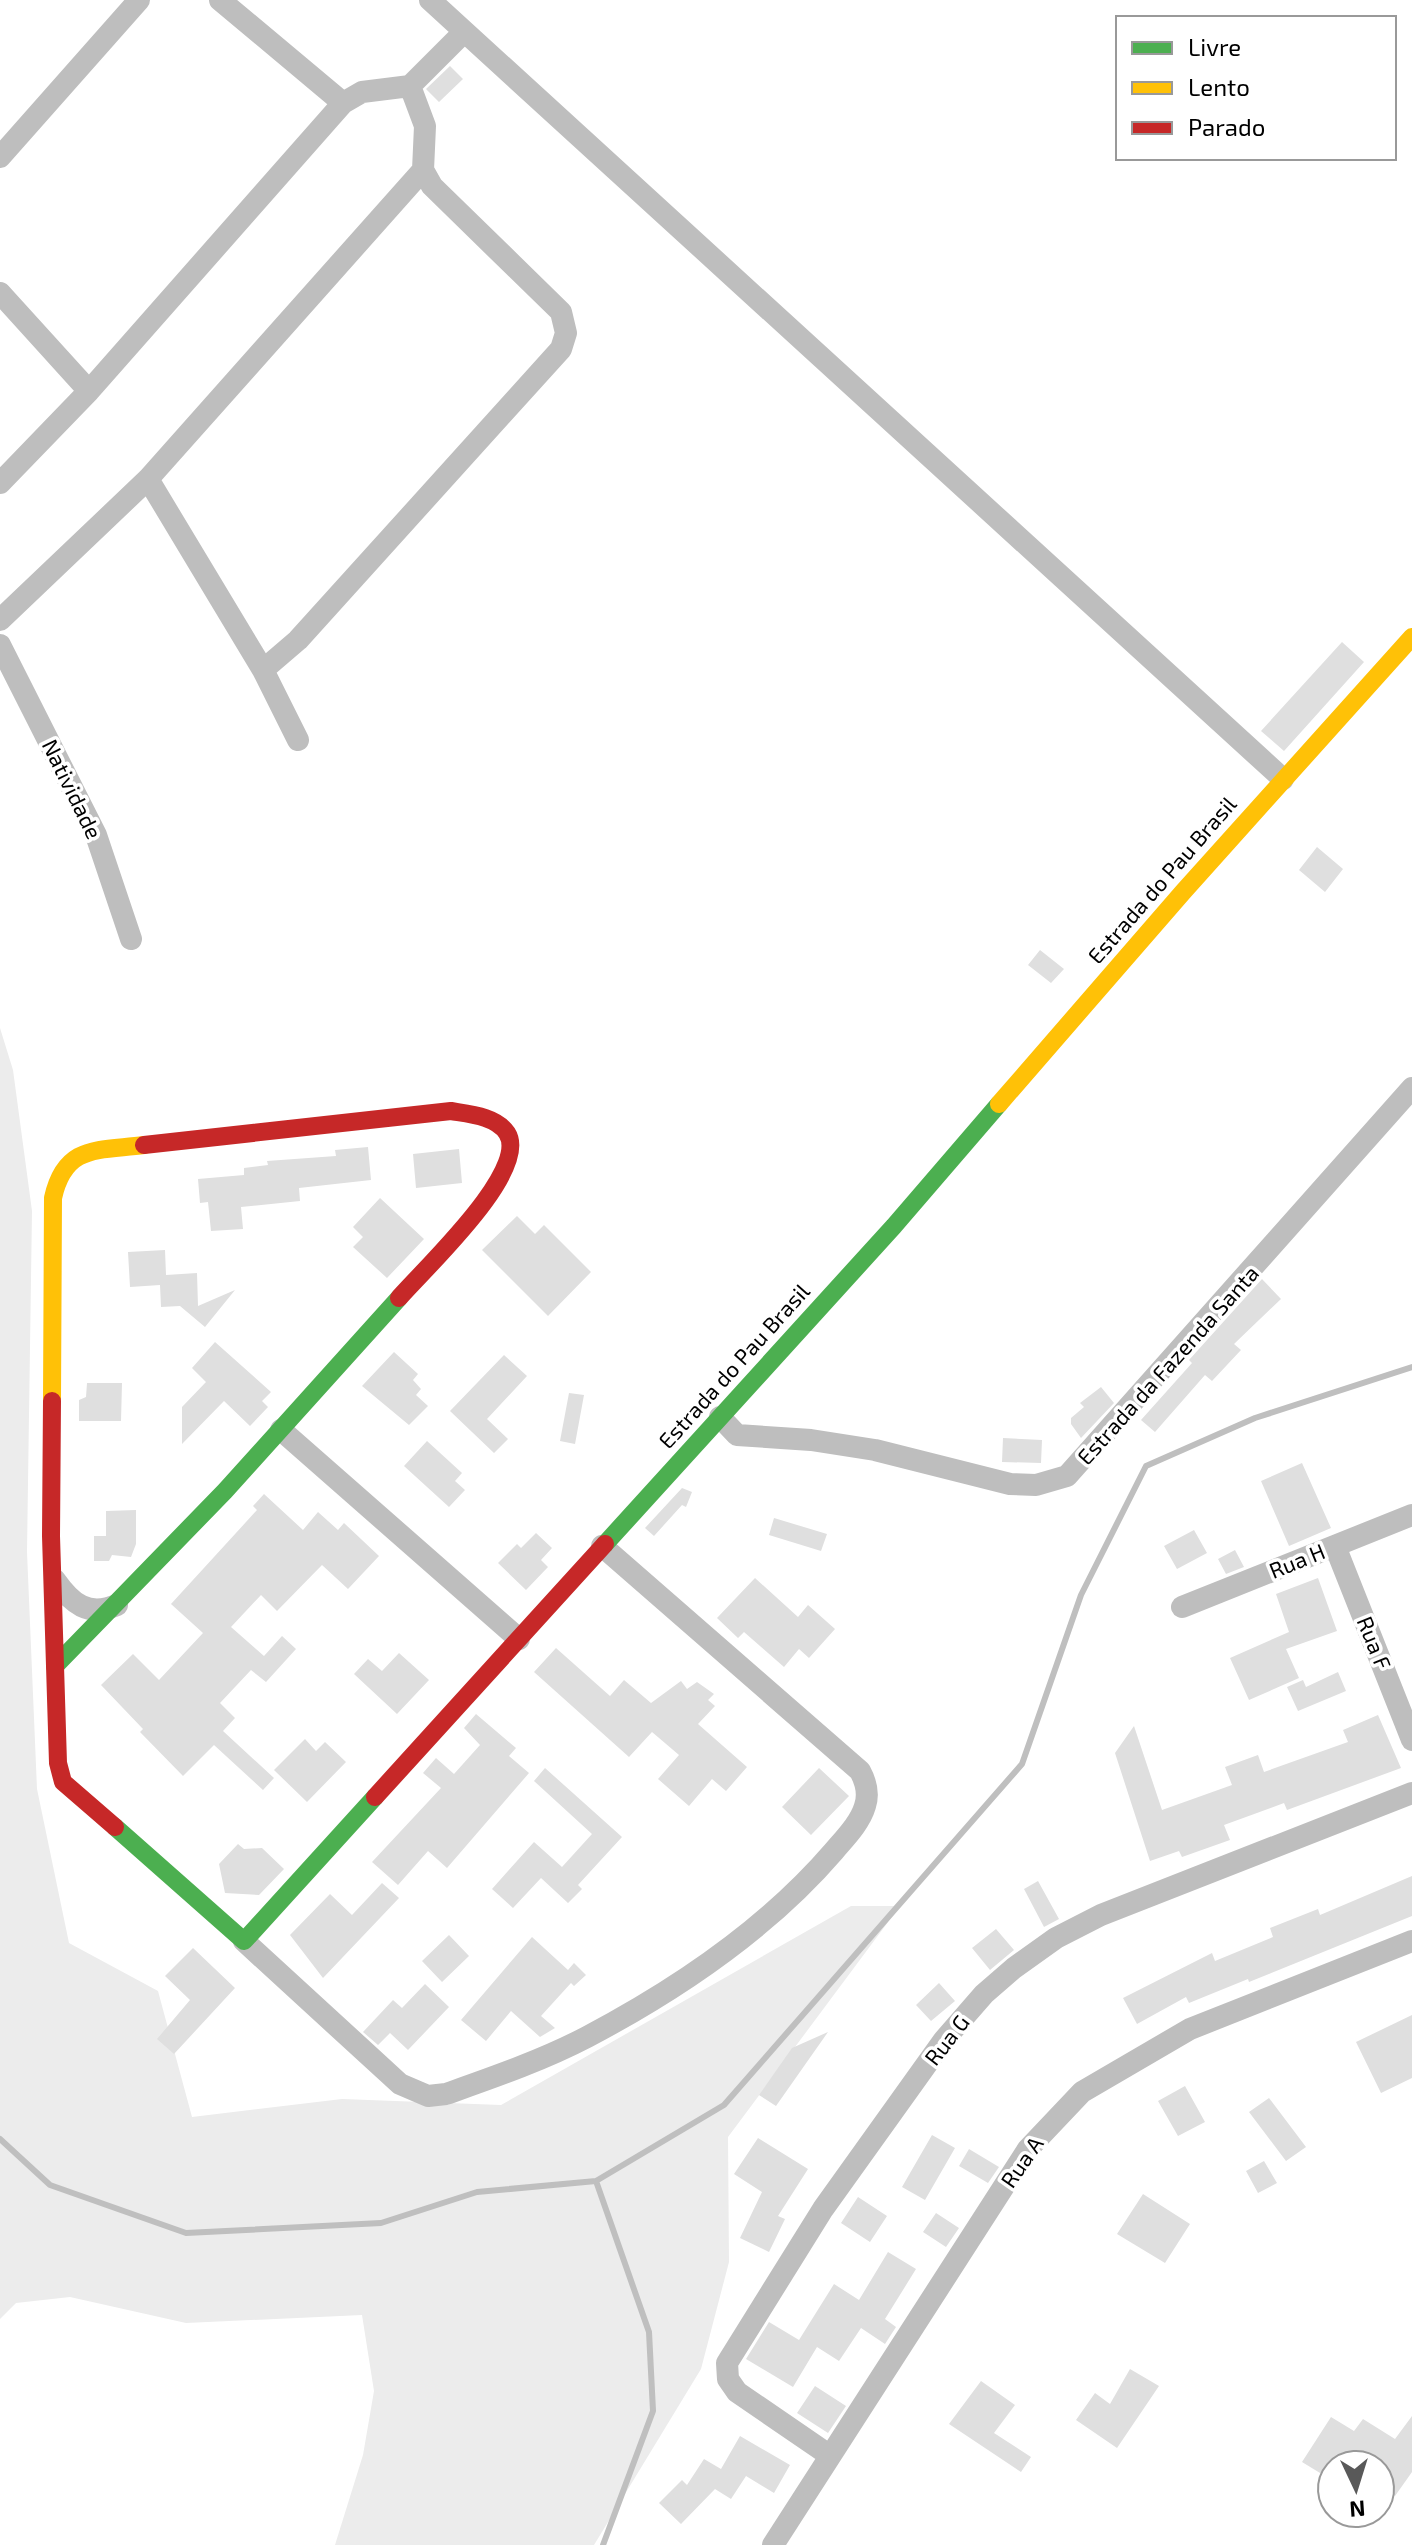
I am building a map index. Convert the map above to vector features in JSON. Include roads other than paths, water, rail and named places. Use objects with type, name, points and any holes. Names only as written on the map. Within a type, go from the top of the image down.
[{"type":"street","points":[[0,157],[139,0]]},
{"type":"street","points":[[220,0],[343,103]]},
{"type":"street","points":[[430,0],[1283,779]]},
{"type":"street","points":[[0,483],[89,391],[343,103],[362,92],[410,86],[464,32]]},
{"type":"street","points":[[263,670],[298,640],[561,349],[566,333],[561,312],[432,186],[423,170],[425,126],[410,86]]},
{"type":"street","points":[[0,620],[148,479],[423,170]]},
{"type":"street","points":[[0,293],[89,391]]},
{"type":"street","points":[[148,479],[263,670],[298,740]]},
{"type":"street","name":"Estrada do Pau Brasil","points":[[244,1941],[894,1226],[1283,779],[1412,637]]},
{"type":"street","name":"Natividade","points":[[0,645],[96,835],[131,939]]},
{"type":"street","name":"Estrada da Fazenda Santa","points":[[720,1417],[737,1435],[811,1440],[875,1450],[1010,1484],[1036,1485],[1067,1476],[1412,1088]]},
{"type":"street","points":[[55,1666],[118,1604],[281,1430],[496,1188],[512,1162],[512,1150],[508,1133],[496,1122],[451,1111],[85,1152],[63,1165],[53,1198],[51,1536],[55,1580],[55,1666],[58,1754],[63,1782],[400,2084],[428,2096],[446,2094],[585,2038],[715,1958],[811,1877],[865,1808],[866,1788],[860,1771],[602,1546]]},
{"type":"street","points":[[281,1430],[519,1639]]},
{"type":"street","name":"Rua H","points":[[1182,1607],[1412,1515]]},
{"type":"street","name":"Rua F","points":[[1335,1546],[1412,1740]]},
{"type":"street","points":[[55,1580],[67,1597],[82,1608],[101,1612],[118,1604]]},
{"type":"street","name":"Rua G","points":[[829,2455],[737,2392],[728,2379],[727,2363],[823,2209],[944,2040],[984,1994],[1056,1938],[1101,1915],[1412,1793]]},
{"type":"street","name":"Rua A","points":[[773,2545],[1028,2149],[1082,2092],[1190,2029],[1412,1941]]},
{"type":"waterway","points":[[0,2139],[50,2185],[186,2233],[381,2223],[477,2192],[596,2181],[724,2105],[1022,1764],[1081,1595],[1146,1466],[1255,1418],[1412,1367]]},
{"type":"waterway","points":[[596,2181],[649,2332],[653,2411],[603,2545]]}]
